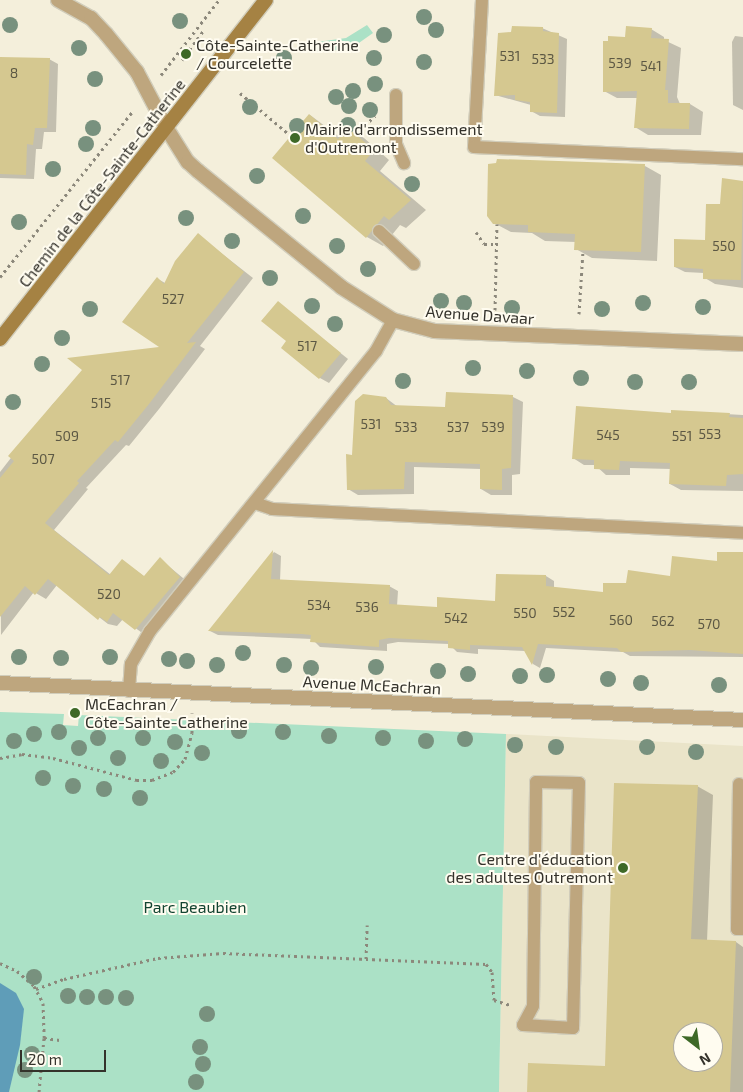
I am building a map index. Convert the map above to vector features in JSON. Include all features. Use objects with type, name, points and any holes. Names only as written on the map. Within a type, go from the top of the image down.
[{"type":"main road","name":"Chemin de la Côte-Sainte-Catherine","points":[[0,339],[167,129],[266,0]]},
{"type":"street","name":"Avenue Davaar","points":[[58,0],[90,18],[106,34],[137,72],[167,129],[188,162],[341,287],[393,320],[422,330],[442,332],[743,344]]},
{"type":"street","name":"Avenue McEachran","points":[[0,683],[129,691],[743,720]]},
{"type":"lane","points":[[482,0],[474,146],[743,159]]},
{"type":"lane","points":[[396,95],[396,144],[404,163]]},
{"type":"lane","points":[[379,231],[414,264]]},
{"type":"lane","points":[[129,691],[131,664],[140,645],[376,351],[393,320]]},
{"type":"lane","points":[[254,503],[272,509],[743,533]]},
{"type":"lane","points":[[536,782],[579,783],[573,1028],[523,1025],[533,1006],[536,782]]},
{"type":"lane","points":[[740,784],[737,929],[743,929]]},
{"type":"path","name":"Chemin de la Côte-Sainte-Catherine","points":[[174,59],[219,0]]},
{"type":"path","name":"Chemin de la Côte-Sainte-Catherine","points":[[182,60],[204,30]]},
{"type":"path","points":[[240,93],[291,136]]},
{"type":"path","points":[[355,134],[370,118],[384,116]]},
{"type":"path","name":"Chemin de la Côte-Sainte-Catherine","points":[[0,276],[115,134]]},
{"type":"path","points":[[494,310],[497,224]]},
{"type":"path","points":[[476,232],[484,244],[497,244]]},
{"type":"path","points":[[579,314],[584,250]]},
{"type":"path","points":[[0,758],[22,754],[53,758],[137,780],[152,780],[173,772],[184,759],[191,739],[192,718]]},
{"type":"path","points":[[366,959],[367,924]]},
{"type":"path","points":[[36,989],[45,984],[121,966],[197,953],[366,959],[400,958],[486,964],[492,972],[494,1000],[501,1004]]},
{"type":"path","points":[[0,963],[26,977],[36,989],[44,1008],[44,1038],[39,1092]]},
{"type":"path","points":[[44,1038],[60,1040]]},
{"type":"shaded area","name":"Centre d'éducation des adultes Outremont","points":[[506,734],[743,746],[743,1092],[499,1092]]},
{"type":"green space","points":[[367,25],[373,33],[356,45],[333,51],[317,52],[317,42],[346,38]]},
{"type":"green space","name":"Parc Beaubien","points":[[0,712],[64,714],[63,725],[78,726],[79,715],[506,734],[499,1092],[0,1092]]},
{"type":"water","points":[[0,983],[16,993],[24,1009],[20,1045],[9,1092],[0,1092]]},
{"type":"building","points":[[512,26],[543,27],[543,31],[559,33],[557,113],[530,112],[530,102],[515,100],[515,95],[494,96],[498,33],[511,32]]},
{"type":"building","points":[[626,26],[652,28],[651,38],[669,39],[665,90],[668,90],[668,103],[690,103],[689,129],[634,128],[637,91],[603,92],[603,41],[608,41],[608,36],[625,37]]},
{"type":"building","points":[[0,57],[50,58],[47,128],[35,128],[33,145],[27,144],[26,175],[0,174]]},
{"type":"building","points":[[309,114],[338,139],[348,128],[374,150],[365,161],[411,200],[389,220],[384,216],[366,238],[272,158]]},
{"type":"building","points":[[497,159],[645,164],[641,252],[574,250],[575,234],[528,232],[528,225],[493,224],[487,216],[488,164],[496,163]]},
{"type":"building","points":[[722,178],[743,181],[741,280],[703,279],[703,269],[674,267],[674,239],[705,240],[706,204],[720,204]]},
{"type":"building","points":[[198,233],[244,272],[187,343],[196,342],[149,404],[118,442],[115,440],[77,481],[79,483],[45,523],[109,575],[122,559],[144,576],[160,557],[180,577],[135,630],[113,613],[107,622],[100,617],[98,620],[48,579],[35,595],[25,586],[0,617],[0,478],[14,461],[8,456],[82,370],[67,358],[159,347],[122,322],[157,277],[164,284],[175,261]]},
{"type":"building","points":[[278,301],[341,353],[319,379],[281,348],[286,341],[261,321]]},
{"type":"building","points":[[446,392],[513,395],[511,468],[502,469],[502,490],[480,489],[480,464],[405,462],[404,489],[347,490],[346,454],[352,455],[355,401],[363,394],[386,397],[391,405],[445,407]]},
{"type":"building","points":[[576,406],[671,413],[671,410],[730,413],[729,417],[743,418],[743,474],[727,475],[726,486],[669,484],[670,463],[620,461],[619,470],[594,469],[594,460],[572,459]]},
{"type":"building","points":[[273,550],[271,579],[390,585],[389,604],[437,607],[437,597],[495,601],[496,574],[546,575],[546,586],[603,592],[603,583],[626,583],[628,570],[670,576],[672,556],[717,561],[717,552],[743,552],[743,654],[690,650],[621,652],[617,648],[538,644],[532,665],[522,647],[470,645],[470,650],[448,648],[448,641],[389,638],[379,640],[379,647],[310,642],[311,635],[302,634],[208,631]]},
{"type":"building","points":[[614,783],[698,785],[691,939],[736,941],[730,1092],[527,1092],[528,1063],[605,1066]]},
{"type":"place","name":"Côte-Sainte-Catherine / Courcelette","points":[[186,54]]},
{"type":"place","name":"Mairie d'arrondissement d'Outremont","points":[[295,138]]},
{"type":"place","name":"McEachran / Côte-Sainte-Catherine","points":[[75,713]]},
{"type":"place","name":"Centre d'éducation des adultes Outremont","points":[[623,868]]}]
